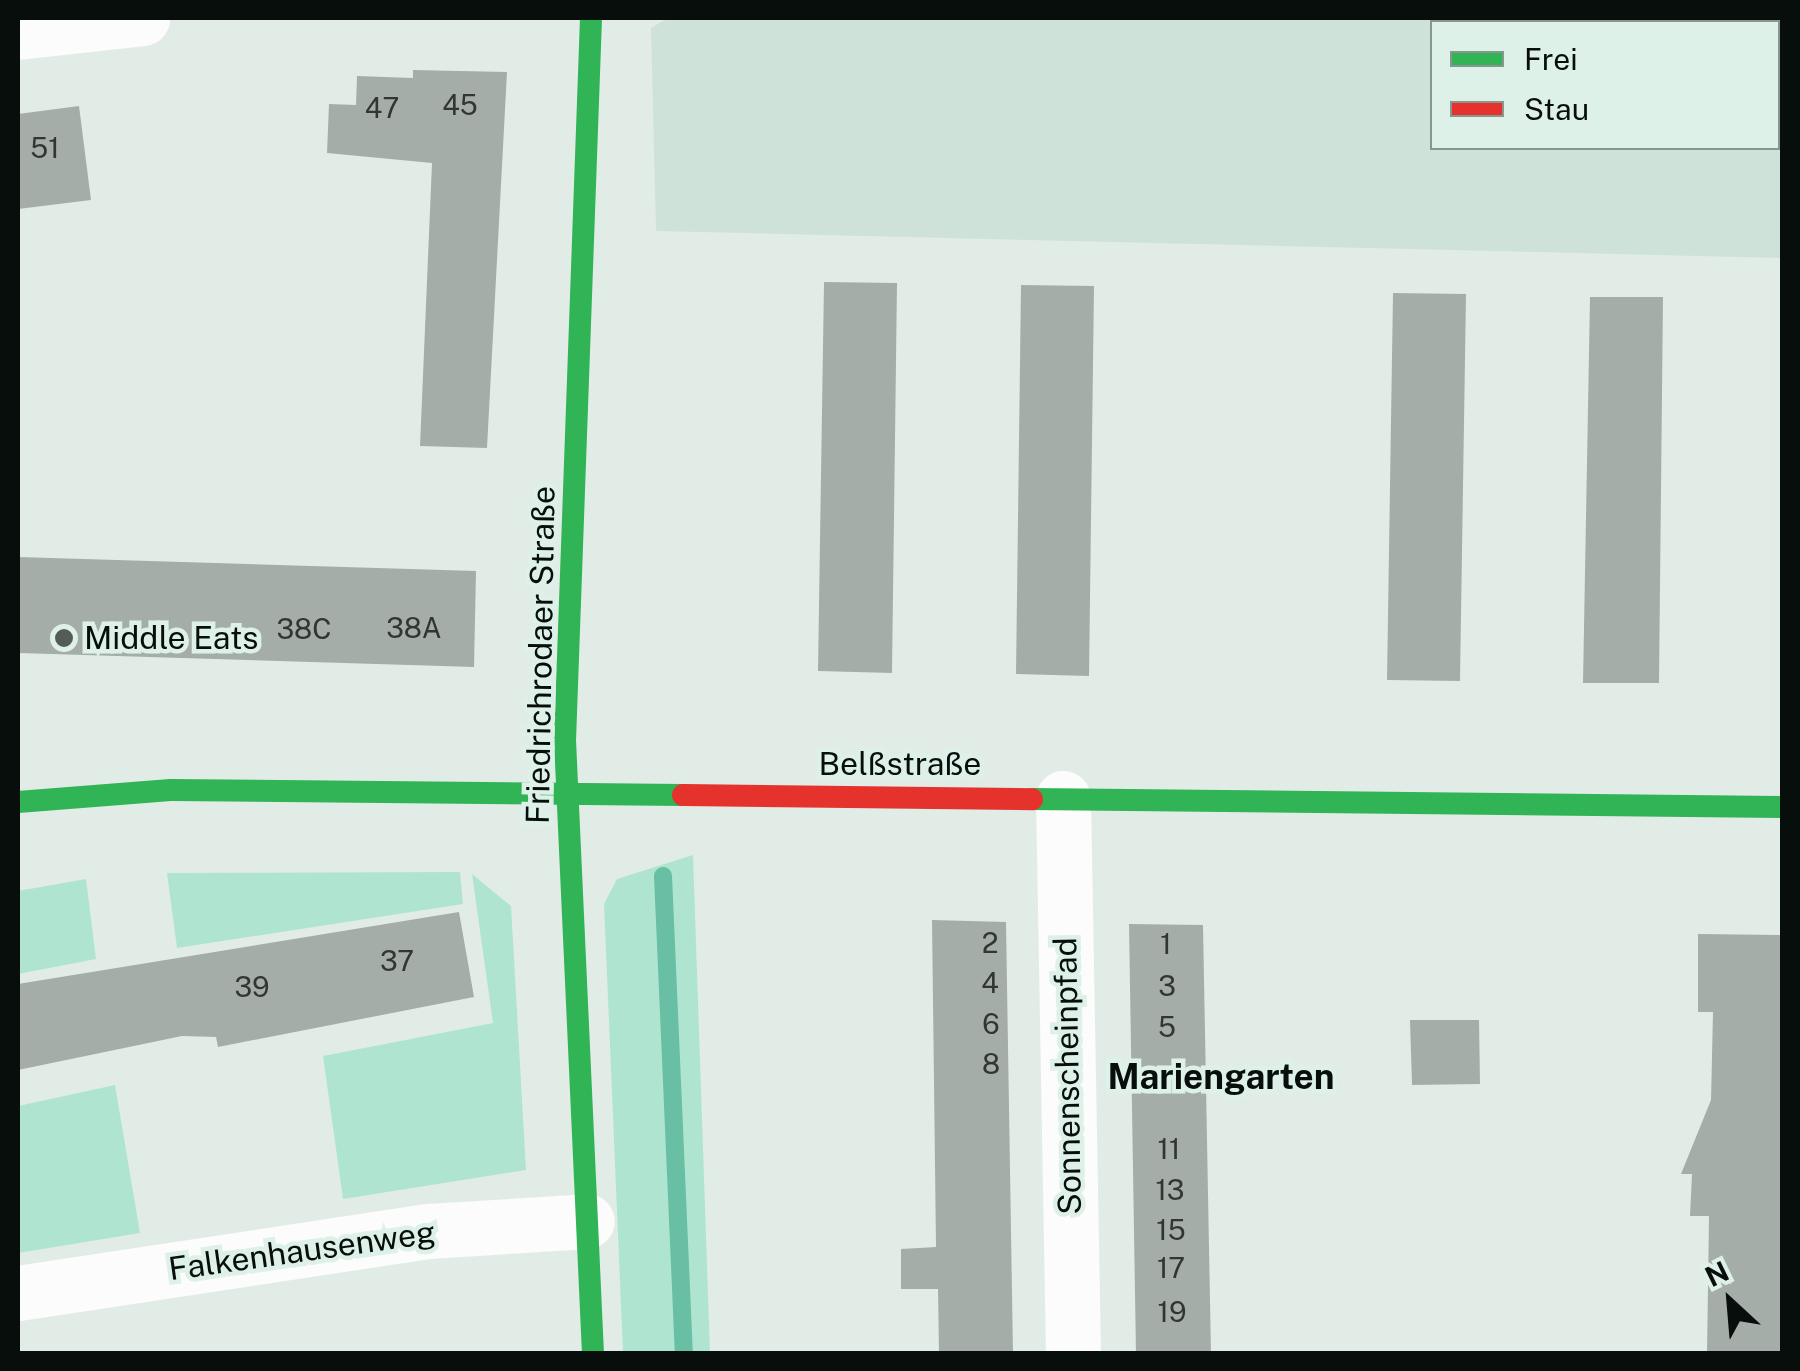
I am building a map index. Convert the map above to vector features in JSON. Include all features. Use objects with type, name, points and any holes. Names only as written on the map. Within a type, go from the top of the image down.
[{"type":"street","points":[[18,32],[142,18]]},
{"type":"street","name":"Friedrichrodaer Straße","points":[[591,18],[568,799],[593,1354]]},
{"type":"street","name":"Belßstraße","points":[[18,802],[170,790],[568,799],[1063,798],[1782,807]]},
{"type":"street","name":"Sonnenscheinpfad","points":[[1063,798],[1073,1354]]},
{"type":"street","name":"Falkenhausenweg","points":[[18,1293],[429,1232],[587,1222]]},
{"type":"shaded area","points":[[668,18],[1782,18],[1782,258],[656,231],[651,28]]},
{"type":"green space","points":[[693,855],[710,1353],[623,1353],[604,904],[617,879]]},
{"type":"green space","points":[[460,872],[463,904],[177,948],[167,873]]},
{"type":"green space","points":[[472,874],[511,906],[526,1170],[343,1199],[323,1056],[493,1023]]},
{"type":"green space","points":[[86,879],[96,959],[18,974],[18,891]]},
{"type":"green space","points":[[115,1085],[140,1233],[18,1253],[18,1106]]},
{"type":"building","points":[[413,70],[507,72],[487,448],[420,446],[432,163],[327,153],[329,104],[356,105],[357,76],[413,78]]},
{"type":"building","points":[[79,106],[91,200],[18,209],[18,114]]},
{"type":"building","points":[[824,282],[897,283],[892,673],[818,671]]},
{"type":"building","points":[[1021,285],[1094,286],[1089,676],[1016,674]]},
{"type":"building","points":[[1393,293],[1466,294],[1460,681],[1387,680]]},
{"type":"building","points":[[1590,297],[1663,297],[1659,683],[1583,683]]},
{"type":"building","points":[[18,557],[476,571],[474,667],[18,653]]},
{"type":"building","points":[[459,912],[474,997],[218,1047],[216,1037],[182,1036],[18,1070],[18,984]]},
{"type":"building","points":[[932,920],[1006,922],[1013,1354],[939,1354],[938,1289],[901,1289],[901,1249],[936,1247]]},
{"type":"building","points":[[1129,924],[1203,925],[1211,1354],[1136,1354]]},
{"type":"building","points":[[1698,934],[1782,935],[1782,1354],[1707,1354],[1709,1216],[1690,1216],[1692,1174],[1681,1174],[1711,1100],[1713,1012],[1698,1012]]},
{"type":"building","points":[[1410,1020],[1479,1020],[1480,1084],[1412,1085]]},
{"type":"waterway","points":[[663,876],[684,1354]]},
{"type":"traffic: fast","points":[[591,18],[565,740],[593,1354]]},
{"type":"traffic: fast","points":[[18,802],[171,790],[683,795]]},
{"type":"traffic: fast","points":[[1032,799],[1782,807]]},
{"type":"traffic: jam","points":[[683,795],[1032,799]]},
{"type":"place","name":"Middle Eats","points":[[64,638]]},
{"type":"district","name":"Mariengarten","points":[[1221,1077]]}]
